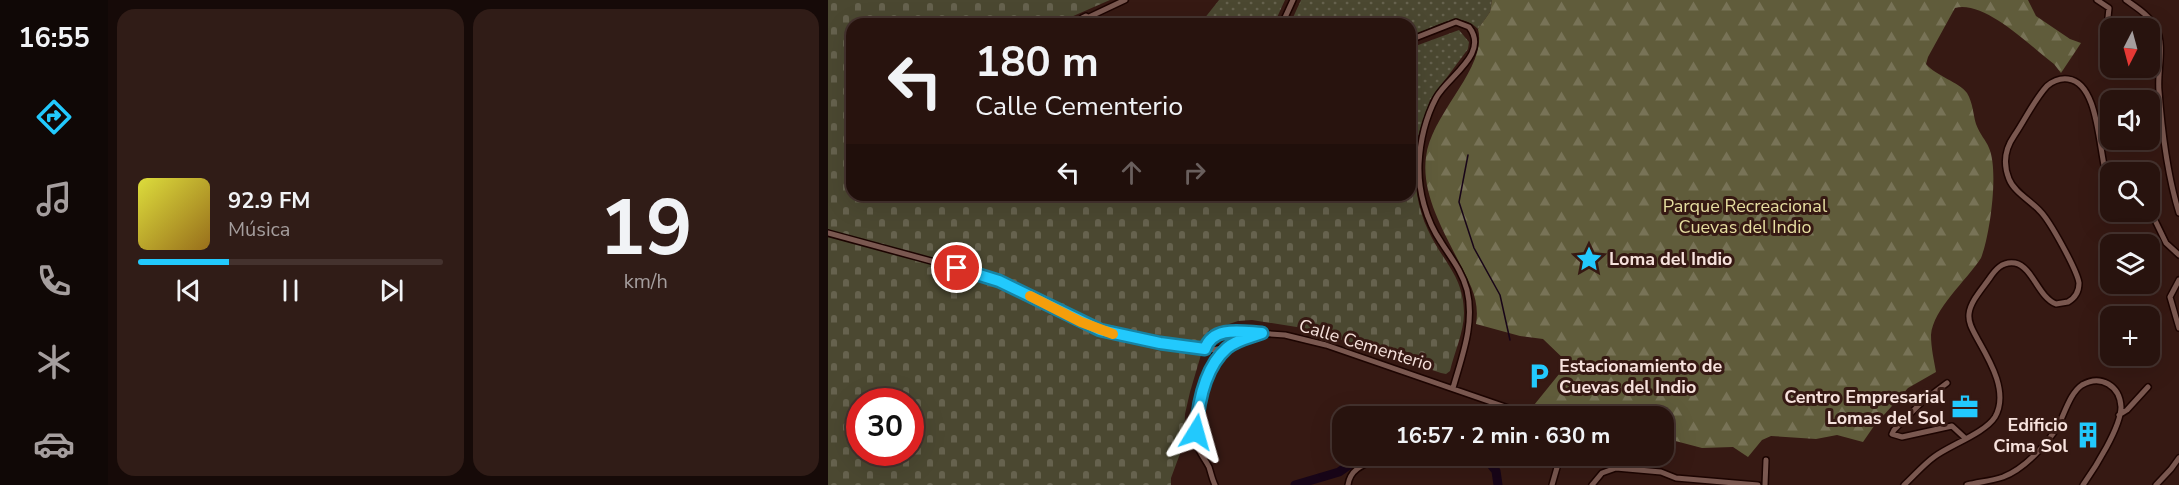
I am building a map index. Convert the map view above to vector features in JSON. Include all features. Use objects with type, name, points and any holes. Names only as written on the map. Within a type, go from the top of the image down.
[{"type":"street","points":[[1095,18],[1125,0]]},
{"type":"street","points":[[1285,18],[1293,0]]},
{"type":"street","points":[[2097,0],[2109,8],[2108,18]]},
{"type":"street","points":[[2126,0],[2149,18],[2159,38],[2158,77],[2161,121],[2179,213]]},
{"type":"street","points":[[1416,39],[1451,22],[1456,22],[1466,24],[1475,40],[1469,60],[1445,85],[1433,105],[1422,137],[1419,165],[1420,187],[1426,212],[1437,236],[1458,269],[1468,297],[1470,311],[1468,335],[1453,388]]},
{"type":"street","points":[[1904,485],[1932,458],[1986,427],[1995,416],[2000,398],[1993,369],[1970,324],[1969,314],[1973,302],[1993,273],[2001,265],[2014,263],[2020,265],[2045,296],[2056,304],[2064,304],[2072,300],[2079,289],[2078,279],[2049,223],[2040,211],[2012,185],[2006,170],[2006,154],[2009,144],[2042,92],[2052,82],[2062,79],[2072,80],[2081,84],[2088,94],[2104,162]]},
{"type":"street","points":[[2156,222],[2166,243],[2179,255]]},
{"type":"street","points":[[828,233],[999,281],[1100,330],[1160,343],[1205,349],[1226,348],[1262,333]]},
{"type":"street","points":[[2179,280],[2170,297],[2179,328]]},
{"type":"street","name":"Calle Cementerio","points":[[1221,333],[1226,331],[1285,335],[1326,345],[1503,406]]},
{"type":"street","points":[[1205,349],[1209,339],[1221,333]]},
{"type":"street","points":[[1221,333],[1217,342],[1226,348]]},
{"type":"street","points":[[1215,485],[1208,465],[1200,453],[1198,414],[1210,373],[1226,348]]},
{"type":"street","points":[[1967,485],[2004,476],[2029,460],[2054,432],[2075,392],[2082,385],[2094,381],[2110,384],[2115,389],[2120,400],[2119,415],[2109,441],[2083,485]]},
{"type":"street","points":[[1947,383],[1923,401],[1892,434],[1902,437],[1952,426],[1965,438]]},
{"type":"street","points":[[2119,415],[2127,410],[2148,387]]},
{"type":"street","points":[[2156,485],[2179,458]]},
{"type":"street","points":[[1765,485],[1766,460]]},
{"type":"street","points":[[1348,485],[1349,479],[1359,466]]},
{"type":"street","points":[[1552,485],[1557,466]]},
{"type":"street","points":[[1592,485],[1602,473],[1617,468],[1661,472],[1676,478],[1758,485]]},
{"type":"green space","points":[[828,0],[1110,0],[1069,18],[846,18],[846,201],[1416,201],[1416,185],[1420,209],[1428,230],[1456,279],[1463,300],[1462,328],[1450,371],[1446,374],[1441,373],[1309,329],[1252,320],[1238,321],[1208,331],[1185,414],[1184,443],[1171,478],[1171,485],[828,485]]},
{"type":"green space","points":[[1219,0],[1285,0],[1277,18],[1205,18]]},
{"type":"green space","points":[[1301,0],[1492,0],[1490,12],[1478,29],[1462,20],[1454,20],[1416,34],[1416,18],[1293,18]]},
{"type":"green space","name":"Parque Recreacional Cuevas del Indio","points":[[1492,0],[2028,0],[2036,16],[2070,39],[2081,43],[2061,73],[2054,64],[1993,18],[1967,7],[1955,8],[1926,64],[1967,93],[1976,124],[1988,145],[1992,158],[1993,187],[1990,219],[1981,258],[1944,305],[1933,325],[1931,340],[1936,372],[1908,388],[1863,442],[1837,435],[1816,439],[1771,436],[1762,440],[1748,457],[1733,447],[1702,448],[1674,441],[1674,406],[1533,406],[1568,363],[1543,339],[1520,336],[1476,324],[1477,307],[1473,292],[1435,212],[1425,171],[1430,140],[1475,59],[1479,44],[1478,29],[1490,12]]},
{"type":"green space","points":[[1459,30],[1469,42],[1468,49],[1430,100],[1416,142],[1416,46]]},
{"type":"waterway","points":[[1468,155],[1459,202],[1474,248],[1500,295],[1510,340]]},
{"type":"waterway","points":[[1295,485],[1339,472],[1348,466]]},
{"type":"waterway","points":[[1492,466],[1496,471],[1498,485]]},
{"type":"slow traffic","points":[[1030,296],[1081,322],[1113,334]]},
{"type":"place","name":"Loma del Indio","points":[[1589,259]]},
{"type":"place","name":"Estacionamiento de Cuevas del Indio","points":[[1539,376]]},
{"type":"place","name":"Centro Empresarial Lomas del Sol","points":[[1965,407]]},
{"type":"place","name":"Edificio Cima Sol","points":[[2088,435]]},
{"type":"route","points":[[957,268],[999,281],[1081,322],[1120,335],[1205,349],[1209,339],[1226,331],[1262,333],[1228,347],[1218,359],[1202,396],[1196,432]]}]
